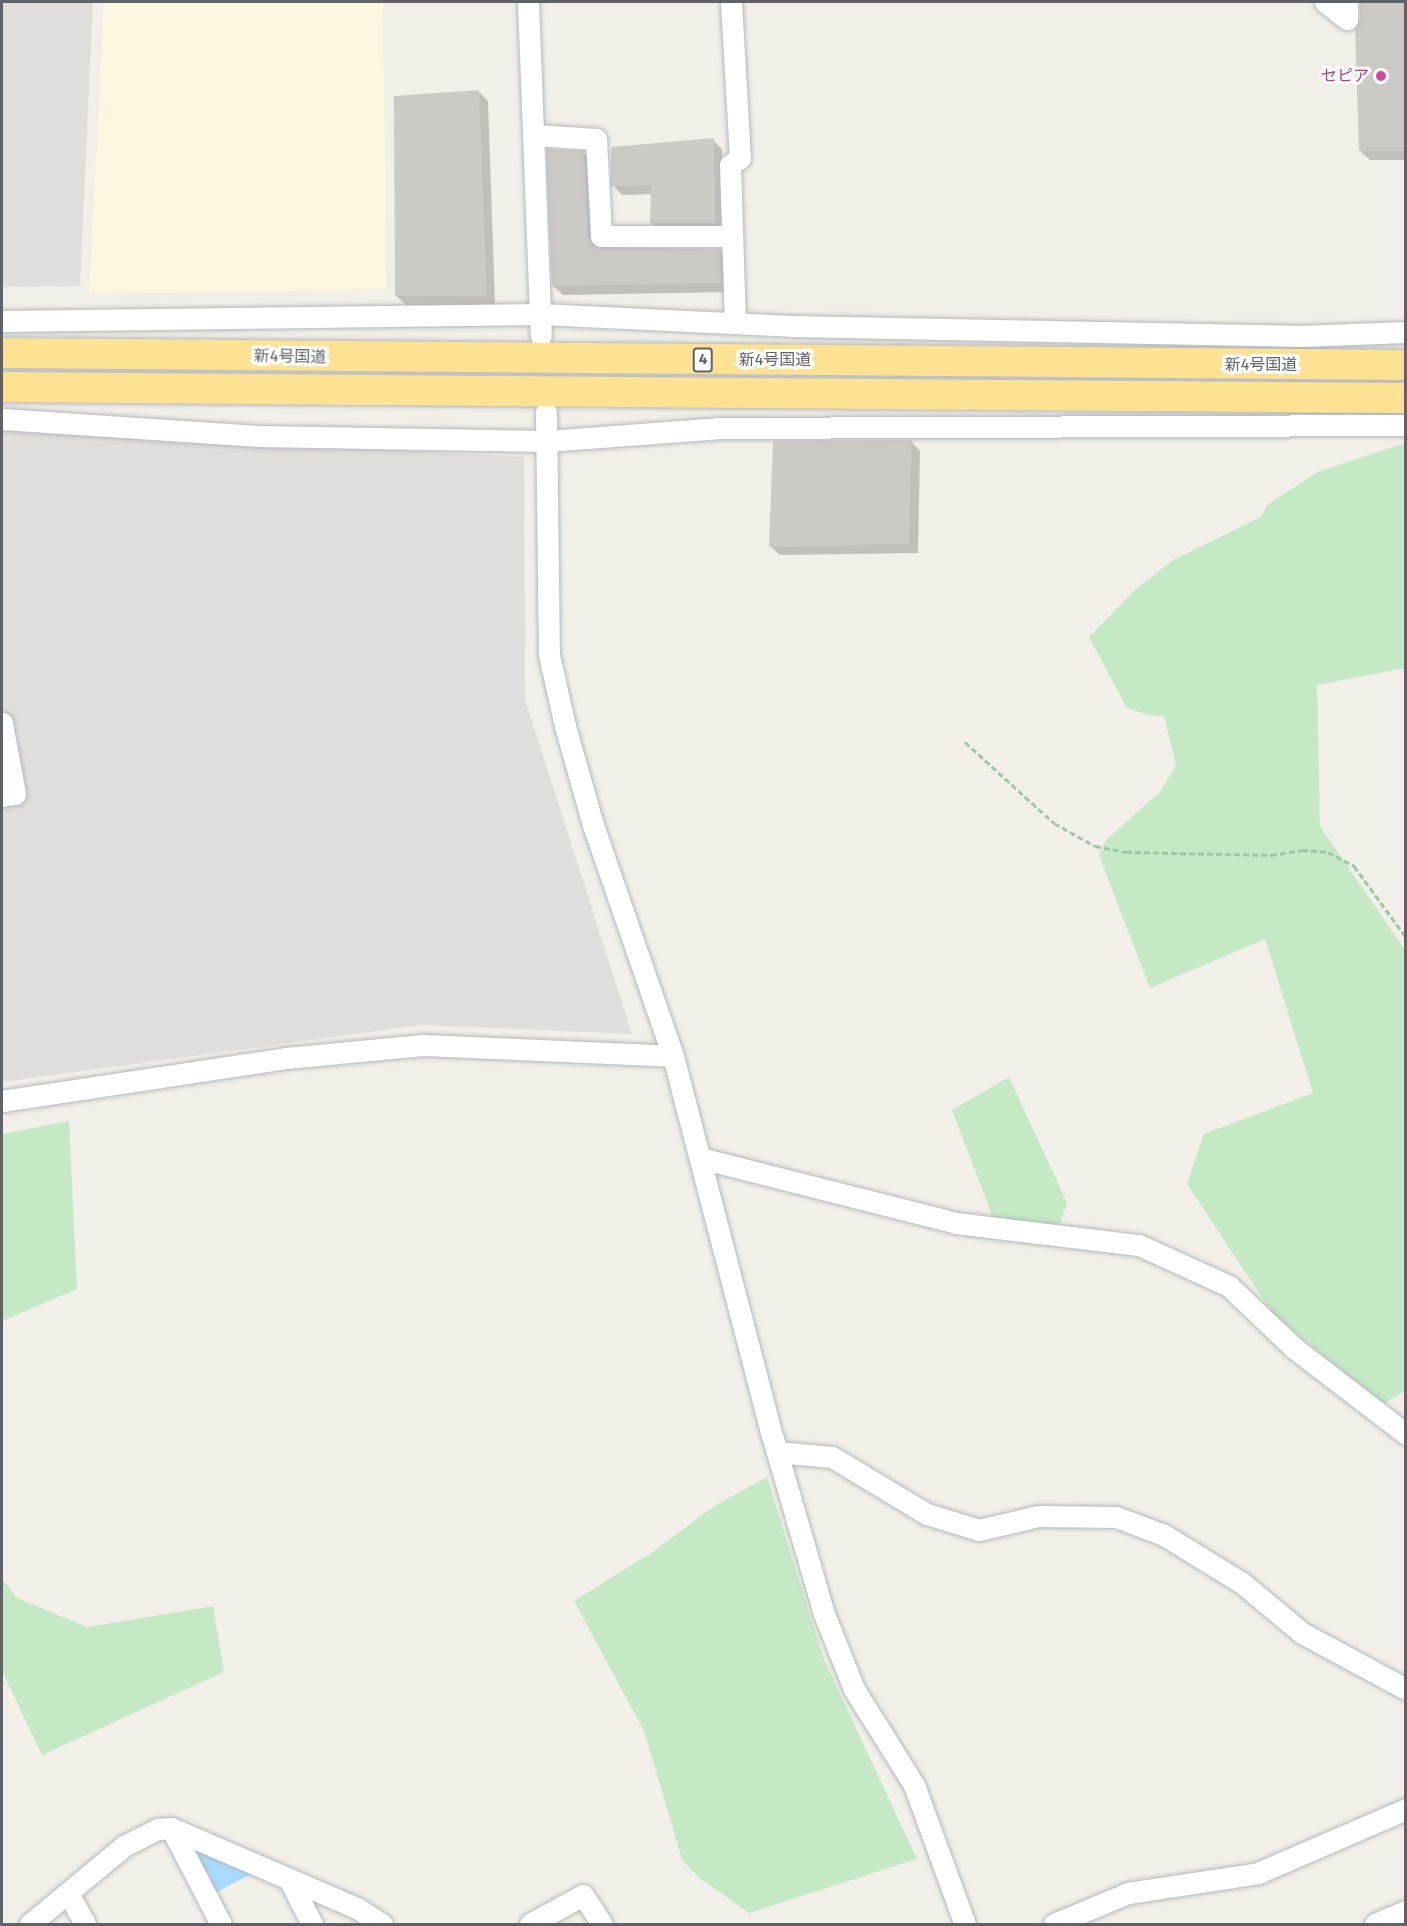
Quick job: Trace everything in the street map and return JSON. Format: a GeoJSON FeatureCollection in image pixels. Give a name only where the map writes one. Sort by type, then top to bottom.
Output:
{"type":"FeatureCollection","features":[{"type":"Feature","properties":{"kind":"highway","name":"新4号国道"},"geometry":{"type":"LineString","coordinates":[[2,353],[1300,350],[1406,365]]}},
{"type":"Feature","properties":{"kind":"highway","name":"新4号国道"},"geometry":{"type":"LineString","coordinates":[[2,387],[1089,410],[1256,410],[1406,398]]}},
{"type":"Feature","properties":{"kind":"street"},"geometry":{"type":"LineString","coordinates":[[528,2],[535,135],[541,336]]}},
{"type":"Feature","properties":{"kind":"street"},"geometry":{"type":"LineString","coordinates":[[731,2],[740,158],[730,165],[735,323]]}},
{"type":"Feature","properties":{"kind":"street"},"geometry":{"type":"LineString","coordinates":[[1325,2],[1347,19],[1347,2]]}},
{"type":"Feature","properties":{"kind":"street"},"geometry":{"type":"LineString","coordinates":[[535,135],[596,139],[601,236],[732,236]]}},
{"type":"Feature","properties":{"kind":"street"},"geometry":{"type":"LineString","coordinates":[[2,321],[540,314],[1300,350],[1406,332]]}},
{"type":"Feature","properties":{"kind":"street"},"geometry":{"type":"LineString","coordinates":[[2,418],[258,436],[547,441],[718,428],[1089,410]]}},
{"type":"Feature","properties":{"kind":"street"},"geometry":{"type":"LineString","coordinates":[[1256,410],[1406,424]]}},
{"type":"Feature","properties":{"kind":"street"},"geometry":{"type":"LineString","coordinates":[[546,411],[549,655],[593,825],[674,1056],[777,1452],[824,1614],[854,1689],[914,1785],[965,1924]]}},
{"type":"Feature","properties":{"kind":"street"},"geometry":{"type":"LineString","coordinates":[[2,723],[15,794],[2,796]]}},
{"type":"Feature","properties":{"kind":"street"},"geometry":{"type":"LineString","coordinates":[[2,1101],[286,1058],[423,1045],[674,1056]]}},
{"type":"Feature","properties":{"kind":"street"},"geometry":{"type":"LineString","coordinates":[[700,1158],[956,1222],[1139,1245],[1229,1286],[1294,1348],[1406,1434]]}},
{"type":"Feature","properties":{"kind":"street"},"geometry":{"type":"LineString","coordinates":[[777,1452],[832,1457],[927,1514],[979,1530],[1038,1516],[1116,1517],[1164,1535],[1242,1583],[1302,1633],[1406,1689]]}},
{"type":"Feature","properties":{"kind":"street"},"geometry":{"type":"LineString","coordinates":[[1054,1924],[1091,1917],[1128,1893],[1258,1873],[1406,1809]]}},
{"type":"Feature","properties":{"kind":"street"},"geometry":{"type":"LineString","coordinates":[[30,1924],[124,1846],[158,1828],[171,1828],[357,1908],[382,1924]]}},
{"type":"Feature","properties":{"kind":"street"},"geometry":{"type":"LineString","coordinates":[[171,1828],[221,1924]]}},
{"type":"Feature","properties":{"kind":"street"},"geometry":{"type":"LineString","coordinates":[[289,1879],[312,1924]]}},
{"type":"Feature","properties":{"kind":"street"},"geometry":{"type":"LineString","coordinates":[[68,1893],[85,1924]]}},
{"type":"Feature","properties":{"kind":"street"},"geometry":{"type":"LineString","coordinates":[[530,1924],[584,1894],[602,1924]]}},
{"type":"Feature","properties":{"kind":"street"},"geometry":{"type":"LineString","coordinates":[[1375,1924],[1406,1911]]}},
{"type":"Feature","properties":{"kind":"path"},"geometry":{"type":"LineString","coordinates":[[965,742],[1046,816],[1095,846],[1126,852],[1271,855],[1302,850],[1328,852],[1354,866],[1406,937]]}},
{"type":"Feature","properties":{"kind":"shaded area"},"geometry":{"type":"Polygon","coordinates":[[[2,2],[93,2],[80,286],[2,287],[2,2]]]}},
{"type":"Feature","properties":{"kind":"shaded area"},"geometry":{"type":"Polygon","coordinates":[[[104,2],[383,2],[386,289],[89,294],[104,2]]]}},
{"type":"Feature","properties":{"kind":"shaded area"},"geometry":{"type":"Polygon","coordinates":[[[2,430],[524,457],[525,699],[632,1034],[421,1025],[2,1082],[2,430]]]}},
{"type":"Feature","properties":{"kind":"green space"},"geometry":{"type":"Polygon","coordinates":[[[1405,443],[1405,668],[1317,685],[1320,826],[1405,950],[1405,1391],[1383,1404],[1273,1314],[1187,1184],[1204,1134],[1313,1093],[1265,939],[1150,988],[1099,855],[1106,840],[1161,791],[1176,765],[1164,716],[1148,715],[1127,708],[1089,637],[1136,589],[1173,560],[1261,517],[1268,504],[1318,472],[1405,443]]]}},
{"type":"Feature","properties":{"kind":"green space"},"geometry":{"type":"Polygon","coordinates":[[[1009,1077],[1067,1203],[1056,1236],[997,1228],[952,1110],[1009,1077]]]}},
{"type":"Feature","properties":{"kind":"green space"},"geometry":{"type":"Polygon","coordinates":[[[69,1121],[77,1289],[2,1321],[2,1134],[69,1121]]]}},
{"type":"Feature","properties":{"kind":"green space"},"geometry":{"type":"Polygon","coordinates":[[[767,1477],[823,1657],[917,1859],[749,1913],[698,1877],[682,1859],[644,1731],[574,1601],[651,1553],[716,1505],[767,1477]]]}},
{"type":"Feature","properties":{"kind":"green space"},"geometry":{"type":"Polygon","coordinates":[[[2,1579],[17,1598],[87,1627],[213,1606],[224,1672],[42,1755],[2,1671],[2,1579]]]}},
{"type":"Feature","properties":{"kind":"water"},"geometry":{"type":"Polygon","coordinates":[[[171,1828],[263,1868],[207,1897],[171,1828]]]}},
{"type":"Feature","properties":{"kind":"building","name":"セピア"},"geometry":{"type":"Polygon","coordinates":[[[1360,2],[1406,2],[1406,151],[1359,151],[1355,28],[1360,20],[1360,2]]]}},
{"type":"Feature","properties":{"kind":"building"},"geometry":{"type":"Polygon","coordinates":[[[479,90],[487,296],[395,296],[394,96],[479,90]]]}},
{"type":"Feature","properties":{"kind":"building"},"geometry":{"type":"Polygon","coordinates":[[[714,138],[715,223],[650,223],[651,185],[611,186],[611,147],[714,138]]]}},
{"type":"Feature","properties":{"kind":"building"},"geometry":{"type":"Polygon","coordinates":[[[546,149],[584,151],[588,237],[594,247],[720,249],[721,283],[552,286],[546,149]]]}},
{"type":"Feature","properties":{"kind":"building"},"geometry":{"type":"Polygon","coordinates":[[[912,440],[909,544],[769,547],[773,441],[912,440]]]}},
{"type":"Feature","properties":{"kind":"place","name":"セピア"},"geometry":{"type":"Point","coordinates":[1381,76]}}]}
